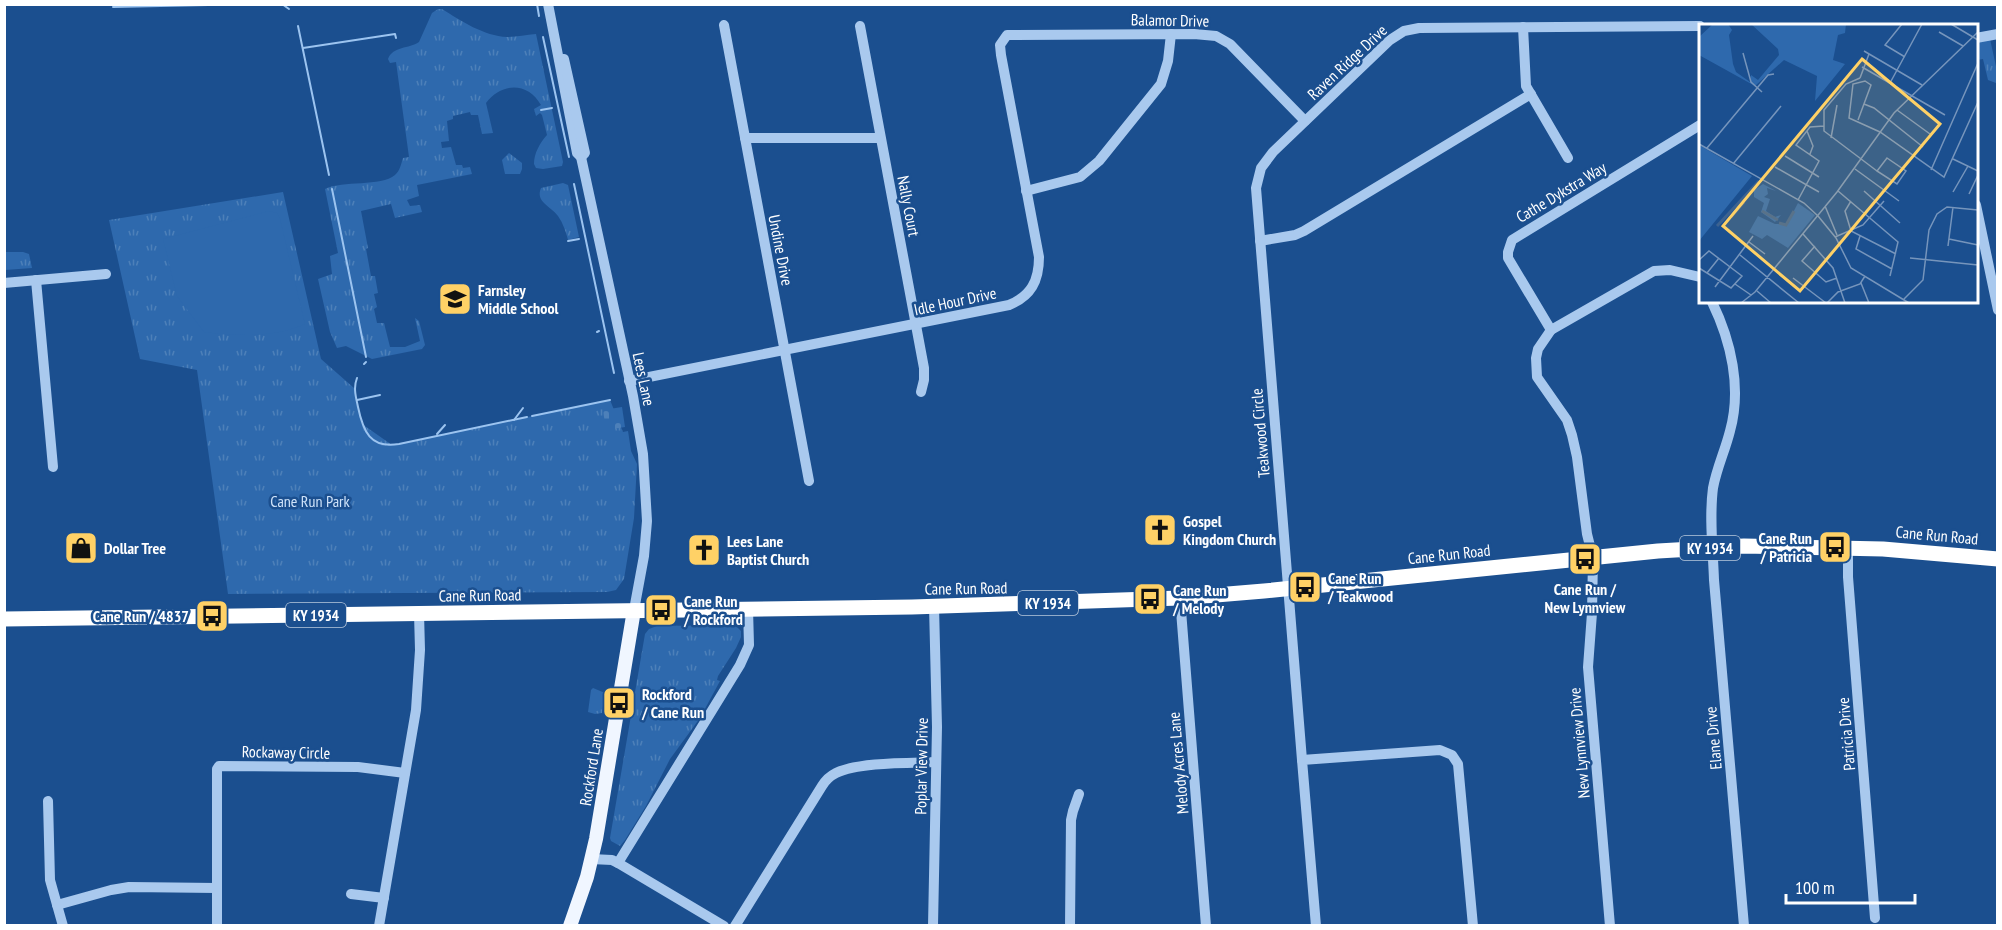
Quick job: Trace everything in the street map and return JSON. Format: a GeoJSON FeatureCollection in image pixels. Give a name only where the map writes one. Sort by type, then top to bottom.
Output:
{"type":"FeatureCollection","features":[{"type":"Feature","properties":{"kind":"highway","name":"Cane Run Road"},"geometry":{"type":"LineString","coordinates":[[4,619],[934,606],[1180,598],[1658,551],[1764,546],[1848,547],[1998,559]]}},
{"type":"Feature","properties":{"kind":"main road","name":"Rockford Lane"},"geometry":{"type":"LineString","coordinates":[[570,926],[591,860],[634,610]]}},
{"type":"Feature","properties":{"kind":"street","name":"Lees Lane"},"geometry":{"type":"LineString","coordinates":[[548,4],[577,153],[581,157],[643,454],[647,520],[644,556],[634,610]]}},
{"type":"Feature","properties":{"kind":"street","name":"Lees Lane"},"geometry":{"type":"LineString","coordinates":[[554,4],[585,153],[581,157]]}},
{"type":"Feature","properties":{"kind":"street","name":"Undine Drive"},"geometry":{"type":"LineString","coordinates":[[723,26],[809,481]]}},
{"type":"Feature","properties":{"kind":"street","name":"Nally Court"},"geometry":{"type":"LineString","coordinates":[[860,26],[924,368],[921,392]]}},
{"type":"Feature","properties":{"kind":"street","name":"Raven Ridge Drive"},"geometry":{"type":"LineString","coordinates":[[1305,121],[1401,32],[1419,28],[1699,26]]}},
{"type":"Feature","properties":{"kind":"street"},"geometry":{"type":"LineString","coordinates":[[1523,27],[1525,82],[1568,158]]}},
{"type":"Feature","properties":{"kind":"street","name":"Balamor Drive"},"geometry":{"type":"LineString","coordinates":[[1002,40],[1007,35],[1013,34],[1206,34],[1225,40],[1305,121]]}},
{"type":"Feature","properties":{"kind":"street"},"geometry":{"type":"LineString","coordinates":[[1026,191],[1070,181],[1090,170],[1099,161],[1161,84],[1168,61],[1172,34]]}},
{"type":"Feature","properties":{"kind":"street"},"geometry":{"type":"LineString","coordinates":[[1978,38],[1998,34]]}},
{"type":"Feature","properties":{"kind":"street","name":"Idle Hour Drive"},"geometry":{"type":"LineString","coordinates":[[629,381],[1009,305],[1029,292],[1038,276],[1038,257],[1000,55],[1002,40]]}},
{"type":"Feature","properties":{"kind":"street"},"geometry":{"type":"LineString","coordinates":[[1260,241],[1304,231],[1531,94]]}},
{"type":"Feature","properties":{"kind":"street","name":"Teakwood Circle"},"geometry":{"type":"LineString","coordinates":[[1305,121],[1273,152],[1258,174],[1256,188],[1316,926]]}},
{"type":"Feature","properties":{"kind":"street","name":"Cathe Dykstra Way"},"geometry":{"type":"LineString","coordinates":[[1551,330],[1508,258],[1512,240],[1699,125]]}},
{"type":"Feature","properties":{"kind":"street"},"geometry":{"type":"LineString","coordinates":[[745,138],[880,138]]}},
{"type":"Feature","properties":{"kind":"street"},"geometry":{"type":"LineString","coordinates":[[1978,210],[1998,310]]}},
{"type":"Feature","properties":{"kind":"street"},"geometry":{"type":"LineString","coordinates":[[1551,330],[1654,271],[1670,270],[1699,278]]}},
{"type":"Feature","properties":{"kind":"street"},"geometry":{"type":"LineString","coordinates":[[4,283],[106,274]]}},
{"type":"Feature","properties":{"kind":"street"},"geometry":{"type":"LineString","coordinates":[[36,280],[53,467]]}},
{"type":"Feature","properties":{"kind":"street"},"geometry":{"type":"LineString","coordinates":[[1712,303],[1730,345],[1734,399],[1730,431],[1717,468],[1713,492],[1712,548]]}},
{"type":"Feature","properties":{"kind":"street","name":"New Lynnview Drive"},"geometry":{"type":"LineString","coordinates":[[1551,330],[1538,349],[1535,368],[1542,386],[1567,420],[1572,435],[1578,457],[1587,534],[1593,558],[1588,667],[1610,926]]}},
{"type":"Feature","properties":{"kind":"street","name":"Patricia Drive"},"geometry":{"type":"LineString","coordinates":[[1848,547],[1875,918]]}},
{"type":"Feature","properties":{"kind":"street","name":"Elane Drive"},"geometry":{"type":"LineString","coordinates":[[1712,548],[1743,926]]}},
{"type":"Feature","properties":{"kind":"street","name":"Melody Acres Lane"},"geometry":{"type":"LineString","coordinates":[[1180,598],[1206,926]]}},
{"type":"Feature","properties":{"kind":"street","name":"Poplar View Drive"},"geometry":{"type":"LineString","coordinates":[[933,926],[936,762],[934,606]]}},
{"type":"Feature","properties":{"kind":"street"},"geometry":{"type":"LineString","coordinates":[[618,862],[740,664],[749,645],[748,609]]}},
{"type":"Feature","properties":{"kind":"street"},"geometry":{"type":"LineString","coordinates":[[379,926],[419,683],[419,614]]}},
{"type":"Feature","properties":{"kind":"street"},"geometry":{"type":"LineString","coordinates":[[1302,760],[1431,750],[1445,751],[1455,757],[1461,786],[1473,926]]}},
{"type":"Feature","properties":{"kind":"street"},"geometry":{"type":"LineString","coordinates":[[735,926],[822,786],[830,777],[839,771],[859,767],[936,762]]}},
{"type":"Feature","properties":{"kind":"street","name":"Rockaway Circle"},"geometry":{"type":"LineString","coordinates":[[217,926],[217,769],[219,766],[358,767],[405,773]]}},
{"type":"Feature","properties":{"kind":"street"},"geometry":{"type":"LineString","coordinates":[[1070,926],[1071,820],[1072,811],[1080,794]]}},
{"type":"Feature","properties":{"kind":"street"},"geometry":{"type":"LineString","coordinates":[[48,801],[48,866],[63,926]]}},
{"type":"Feature","properties":{"kind":"street"},"geometry":{"type":"LineString","coordinates":[[591,860],[618,862],[724,926]]}},
{"type":"Feature","properties":{"kind":"street"},"geometry":{"type":"LineString","coordinates":[[57,905],[129,887],[217,888]]}},
{"type":"Feature","properties":{"kind":"street"},"geometry":{"type":"LineString","coordinates":[[351,894],[384,898]]}},
{"type":"Feature","properties":{"kind":"green space"},"geometry":{"type":"Polygon","coordinates":[[[438,9],[490,34],[507,37],[536,34],[563,162],[562,166],[536,168],[534,160],[536,152],[547,135],[542,115],[540,113],[536,116],[534,109],[541,105],[536,97],[522,89],[507,88],[492,96],[486,103],[493,133],[482,134],[478,115],[471,115],[470,112],[453,116],[453,119],[447,121],[449,141],[441,142],[442,148],[451,147],[456,165],[462,165],[463,168],[470,167],[472,174],[417,185],[419,196],[407,200],[410,206],[420,205],[422,212],[395,218],[391,204],[361,211],[371,276],[375,276],[378,293],[374,294],[377,323],[384,323],[390,347],[405,347],[420,341],[415,318],[419,321],[425,345],[422,349],[372,359],[346,346],[337,348],[330,332],[318,279],[332,274],[330,256],[338,253],[325,189],[389,179],[398,172],[403,158],[409,157],[396,62],[390,63],[388,59],[397,50],[419,42],[432,13],[438,9]]]}},
{"type":"Feature","properties":{"kind":"green space"},"geometry":{"type":"Polygon","coordinates":[[[1990,39],[1997,71],[1996,83],[1988,80],[1983,59],[1978,60],[1978,42],[1990,39]]]}},
{"type":"Feature","properties":{"kind":"green space"},"geometry":{"type":"Polygon","coordinates":[[[509,153],[522,163],[520,174],[505,174],[502,160],[509,153]]]}},
{"type":"Feature","properties":{"kind":"green space"},"geometry":{"type":"Polygon","coordinates":[[[563,183],[568,185],[579,237],[568,240],[560,219],[540,197],[541,188],[563,183]]]}},
{"type":"Feature","properties":{"kind":"green space","name":"Cane Run Park"},"geometry":{"type":"Polygon","coordinates":[[[283,192],[321,359],[354,388],[362,424],[392,445],[610,400],[623,432],[628,431],[631,451],[637,464],[634,518],[624,579],[616,590],[607,592],[228,594],[197,370],[140,359],[109,220],[283,192]]]}},
{"type":"Feature","properties":{"kind":"green space"},"geometry":{"type":"Polygon","coordinates":[[[269,211],[277,213],[280,219],[305,324],[268,334],[242,335],[204,332],[177,296],[163,239],[269,211]]]}},
{"type":"Feature","properties":{"kind":"green space"},"geometry":{"type":"Polygon","coordinates":[[[5,252],[29,254],[32,268],[5,270],[5,252]]]}},
{"type":"Feature","properties":{"kind":"green space"},"geometry":{"type":"Polygon","coordinates":[[[622,407],[625,427],[606,430],[603,410],[622,407]]]}},
{"type":"Feature","properties":{"kind":"green space"},"geometry":{"type":"Polygon","coordinates":[[[735,625],[741,631],[741,637],[718,676],[717,680],[720,681],[700,718],[670,759],[646,806],[620,846],[610,838],[645,634],[649,629],[657,626],[735,625]]]}},
{"type":"Feature","properties":{"kind":"green space"},"geometry":{"type":"Polygon","coordinates":[[[593,688],[605,693],[602,713],[588,712],[593,688]]]}},
{"type":"Feature","properties":{"kind":"waterway"},"geometry":{"type":"LineString","coordinates":[[113,7],[262,4]]}},
{"type":"Feature","properties":{"kind":"waterway"},"geometry":{"type":"LineString","coordinates":[[282,4],[289,9]]}},
{"type":"Feature","properties":{"kind":"waterway"},"geometry":{"type":"LineString","coordinates":[[537,4],[539,16]]}},
{"type":"Feature","properties":{"kind":"waterway"},"geometry":{"type":"LineString","coordinates":[[298,26],[329,175]]}},
{"type":"Feature","properties":{"kind":"waterway"},"geometry":{"type":"LineString","coordinates":[[303,48],[395,34],[396,38]]}},
{"type":"Feature","properties":{"kind":"waterway"},"geometry":{"type":"LineString","coordinates":[[543,37],[569,157]]}},
{"type":"Feature","properties":{"kind":"waterway"},"geometry":{"type":"LineString","coordinates":[[541,110],[552,108]]}},
{"type":"Feature","properties":{"kind":"waterway"},"geometry":{"type":"LineString","coordinates":[[574,184],[614,373]]}},
{"type":"Feature","properties":{"kind":"waterway"},"geometry":{"type":"LineString","coordinates":[[332,189],[366,357]]}},
{"type":"Feature","properties":{"kind":"waterway"},"geometry":{"type":"LineString","coordinates":[[568,241],[579,239]]}},
{"type":"Feature","properties":{"kind":"waterway"},"geometry":{"type":"LineString","coordinates":[[357,378],[355,392],[362,424],[370,436],[381,444],[399,444],[527,417]]}},
{"type":"Feature","properties":{"kind":"waterway"},"geometry":{"type":"LineString","coordinates":[[357,400],[380,395]]}},
{"type":"Feature","properties":{"kind":"waterway"},"geometry":{"type":"LineString","coordinates":[[532,416],[610,400]]}},
{"type":"Feature","properties":{"kind":"waterway"},"geometry":{"type":"LineString","coordinates":[[514,420],[523,408]]}},
{"type":"Feature","properties":{"kind":"waterway"},"geometry":{"type":"LineString","coordinates":[[437,434],[445,425]]}},
{"type":"Feature","properties":{"kind":"place","name":"Farnsley Middle School"},"geometry":{"type":"Point","coordinates":[455,299]}},
{"type":"Feature","properties":{"kind":"place","name":"Gospel Kingdom Church"},"geometry":{"type":"Point","coordinates":[1160,530]}},
{"type":"Feature","properties":{"kind":"place","name":"Cane Run / Patricia"},"geometry":{"type":"Point","coordinates":[1835,547]}},
{"type":"Feature","properties":{"kind":"place","name":"Dollar Tree"},"geometry":{"type":"Point","coordinates":[81,548]}},
{"type":"Feature","properties":{"kind":"place","name":"Lees Lane Baptist Church"},"geometry":{"type":"Point","coordinates":[704,550]}},
{"type":"Feature","properties":{"kind":"place","name":"Cane Run / New Lynnview"},"geometry":{"type":"Point","coordinates":[1585,559]}},
{"type":"Feature","properties":{"kind":"place","name":"Cane Run / Teakwood"},"geometry":{"type":"Point","coordinates":[1305,587]}},
{"type":"Feature","properties":{"kind":"place","name":"Cane Run / Melody"},"geometry":{"type":"Point","coordinates":[1150,599]}},
{"type":"Feature","properties":{"kind":"place","name":"Cane Run / Rockford"},"geometry":{"type":"Point","coordinates":[661,610]}},
{"type":"Feature","properties":{"kind":"place","name":"Cane Run / 4837"},"geometry":{"type":"Point","coordinates":[212,616]}},
{"type":"Feature","properties":{"kind":"place","name":"Rockford / Cane Run"},"geometry":{"type":"Point","coordinates":[619,703]}}]}
